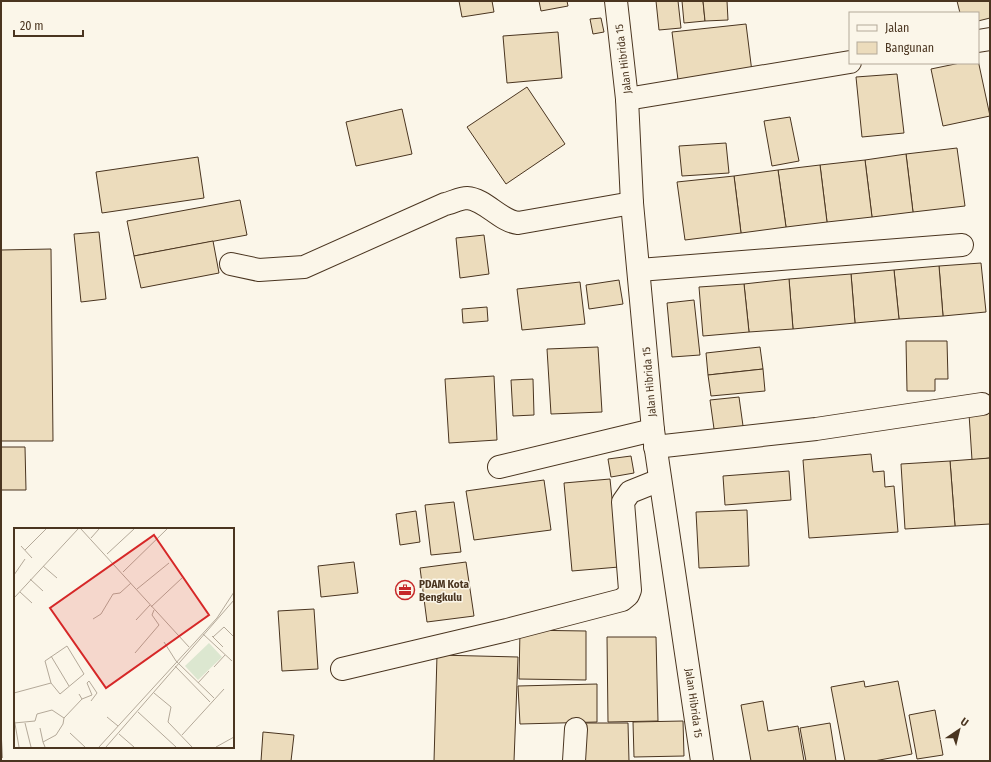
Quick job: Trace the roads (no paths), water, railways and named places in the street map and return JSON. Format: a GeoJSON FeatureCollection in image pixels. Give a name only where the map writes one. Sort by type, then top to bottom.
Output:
{"type":"FeatureCollection","features":[{"type":"Feature","properties":{"kind":"street","name":"Jalan Hibrida 15"},"geometry":{"type":"LineString","coordinates":[[616,1],[627,99],[632,203],[654,438],[702,761]]}},
{"type":"Feature","properties":{"kind":"street"},"geometry":{"type":"LineString","coordinates":[[979,41],[990,39]]}},
{"type":"Feature","properties":{"kind":"street"},"geometry":{"type":"LineString","coordinates":[[627,99],[849,62]]}},
{"type":"Feature","properties":{"kind":"street"},"geometry":{"type":"LineString","coordinates":[[231,264],[258,270],[304,268],[445,204],[467,198],[486,205],[511,223],[632,203]]}},
{"type":"Feature","properties":{"kind":"street"},"geometry":{"type":"LineString","coordinates":[[639,270],[962,245]]}},
{"type":"Feature","properties":{"kind":"street"},"geometry":{"type":"LineString","coordinates":[[498,466],[654,438],[816,429],[982,404]]}},
{"type":"Feature","properties":{"kind":"street"},"geometry":{"type":"LineString","coordinates":[[342,669],[507,630],[622,600],[628,595],[630,590],[623,502],[630,492],[660,480]]}},
{"type":"Feature","properties":{"kind":"street"},"geometry":{"type":"LineString","coordinates":[[574,761],[576,729]]}},
{"type":"Feature","properties":{"kind":"place","name":"PDAM Kota Bengkulu"},"geometry":{"type":"Point","coordinates":[405,590]}}]}
